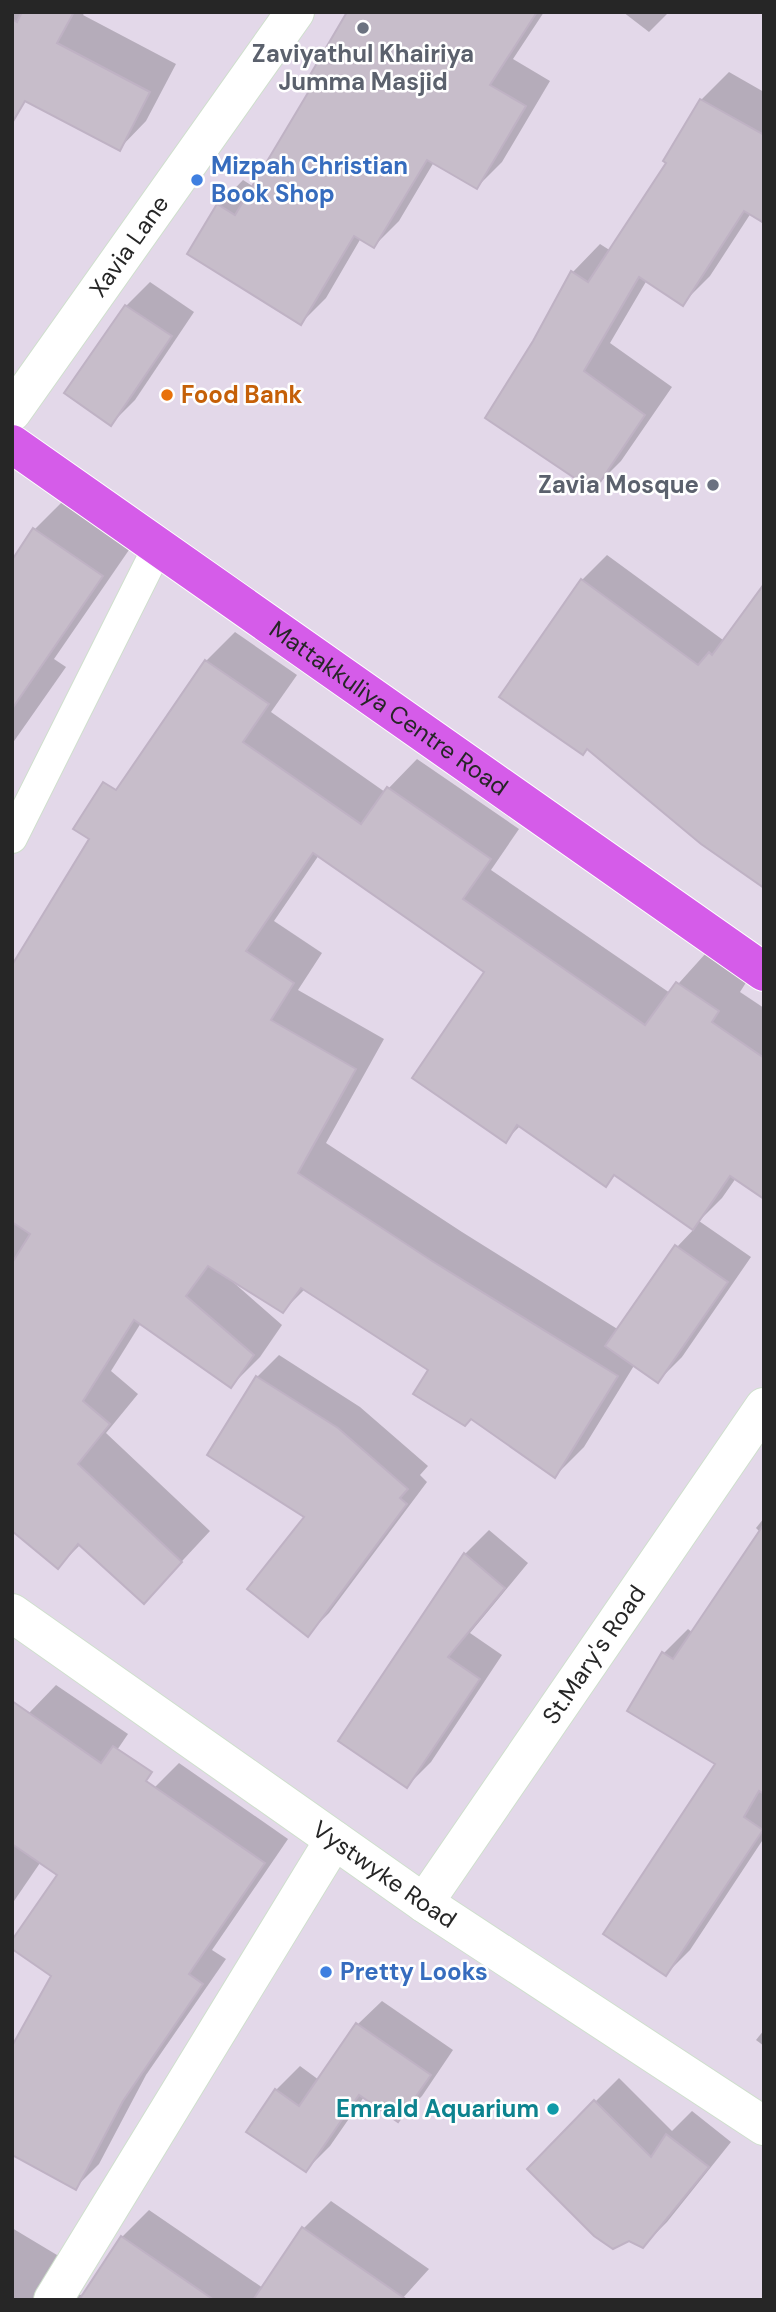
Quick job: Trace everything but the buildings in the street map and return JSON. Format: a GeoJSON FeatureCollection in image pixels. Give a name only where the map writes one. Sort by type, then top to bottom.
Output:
{"type":"FeatureCollection","features":[{"type":"Feature","properties":{"kind":"main road","name":"Mattakkuliya Centre Road"},"geometry":{"type":"LineString","coordinates":[[12,444],[764,972]]}},
{"type":"Feature","properties":{"kind":"street","name":"Xavia Lane"},"geometry":{"type":"LineString","coordinates":[[12,412],[295,12]]}},
{"type":"Feature","properties":{"kind":"street","name":"St.Mary's Road"},"geometry":{"type":"LineString","coordinates":[[424,1903],[764,1407]]}},
{"type":"Feature","properties":{"kind":"street","name":"Vystwyke Road"},"geometry":{"type":"LineString","coordinates":[[12,1613],[424,1903],[764,2126]]}},
{"type":"Feature","properties":{"kind":"street"},"geometry":{"type":"LineString","coordinates":[[53,2300],[334,1840]]}},
{"type":"Feature","properties":{"kind":"lane"},"geometry":{"type":"LineString","coordinates":[[12,838],[159,545]]}},
{"type":"Feature","properties":{"kind":"place","name":"Zaviyathul Khairiya Jumma Masjid"},"geometry":{"type":"Point","coordinates":[363,28]}},
{"type":"Feature","properties":{"kind":"place","name":"Mizpah Christian Book Shop"},"geometry":{"type":"Point","coordinates":[197,180]}},
{"type":"Feature","properties":{"kind":"place","name":"Food Bank"},"geometry":{"type":"Point","coordinates":[167,395]}},
{"type":"Feature","properties":{"kind":"place","name":"Zavia Mosque"},"geometry":{"type":"Point","coordinates":[713,485]}},
{"type":"Feature","properties":{"kind":"place","name":"Pretty Looks"},"geometry":{"type":"Point","coordinates":[326,1972]}},
{"type":"Feature","properties":{"kind":"place","name":"Emrald Aquarium"},"geometry":{"type":"Point","coordinates":[553,2109]}}]}
